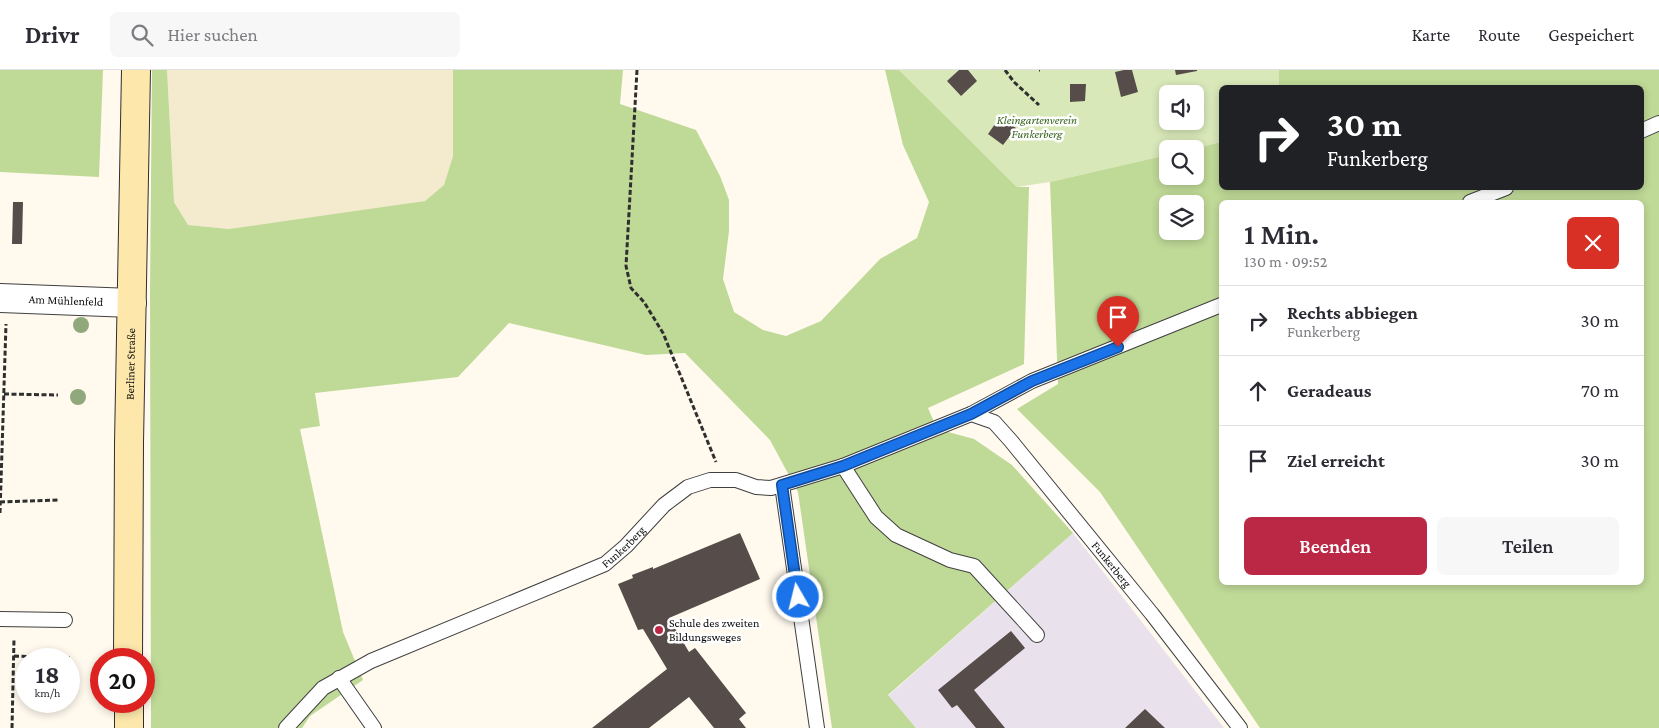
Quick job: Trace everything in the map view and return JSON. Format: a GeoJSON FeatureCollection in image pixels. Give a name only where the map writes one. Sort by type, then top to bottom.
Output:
{"type":"FeatureCollection","features":[{"type":"Feature","properties":{"kind":"street","name":"Berliner Straße"},"geometry":{"type":"LineString","coordinates":[[128,648],[136,70]]}},
{"type":"Feature","properties":{"kind":"street","name":"Am Mühlenfeld"},"geometry":{"type":"LineString","coordinates":[[4,298],[132,303]]}},
{"type":"Feature","properties":{"kind":"street"},"geometry":{"type":"LineString","coordinates":[[129,713],[129,728]]}},
{"type":"Feature","properties":{"kind":"lane"},"geometry":{"type":"LineString","coordinates":[[1644,130],[1659,123]]}},
{"type":"Feature","properties":{"kind":"lane"},"geometry":{"type":"LineString","coordinates":[[1475,200],[1501,190]]}},
{"type":"Feature","properties":{"kind":"lane","name":"Funkerberg"},"geometry":{"type":"LineString","coordinates":[[286,728],[324,688],[371,661],[605,564],[626,546],[664,505],[688,487],[710,480],[736,480],[756,487],[771,488],[843,466],[971,414],[1032,381],[1219,306]]}},
{"type":"Feature","properties":{"kind":"lane","name":"Funkerberg"},"geometry":{"type":"LineString","coordinates":[[971,414],[994,422],[1011,441],[1146,606],[1240,728]]}},
{"type":"Feature","properties":{"kind":"lane"},"geometry":{"type":"LineString","coordinates":[[843,466],[876,517],[896,535],[950,560],[974,566],[1037,635]]}},
{"type":"Feature","properties":{"kind":"lane"},"geometry":{"type":"LineString","coordinates":[[782,485],[817,728]]}},
{"type":"Feature","properties":{"kind":"lane"},"geometry":{"type":"LineString","coordinates":[[0,619],[65,620]]}},
{"type":"Feature","properties":{"kind":"lane"},"geometry":{"type":"LineString","coordinates":[[339,678],[374,728]]}},
{"type":"Feature","properties":{"kind":"path"},"geometry":{"type":"LineString","coordinates":[[637,70],[626,266],[631,288],[644,302],[663,333],[724,480]]}},
{"type":"Feature","properties":{"kind":"path"},"geometry":{"type":"LineString","coordinates":[[1004,70],[1039,105]]}},
{"type":"Feature","properties":{"kind":"path"},"geometry":{"type":"LineString","coordinates":[[0,513],[4,394],[4,298]]}},
{"type":"Feature","properties":{"kind":"path"},"geometry":{"type":"LineString","coordinates":[[4,394],[58,396]]}},
{"type":"Feature","properties":{"kind":"path"},"geometry":{"type":"LineString","coordinates":[[0,502],[60,500]]}},
{"type":"Feature","properties":{"kind":"path"},"geometry":{"type":"LineString","coordinates":[[12,728],[14,641]]}},
{"type":"Feature","properties":{"kind":"shaded area"},"geometry":{"type":"Polygon","coordinates":[[[167,70],[453,70],[453,156],[444,185],[425,201],[303,220],[229,229],[188,225],[174,202],[167,70]]]}},
{"type":"Feature","properties":{"kind":"shaded area"},"geometry":{"type":"Polygon","coordinates":[[[1073,533],[1224,728],[916,728],[888,696],[1073,533]]]}},
{"type":"Feature","properties":{"kind":"green space"},"geometry":{"type":"Polygon","coordinates":[[[0,70],[103,70],[99,177],[0,172],[0,70]]]}},
{"type":"Feature","properties":{"kind":"green space"},"geometry":{"type":"Polygon","coordinates":[[[152,70],[167,70],[174,202],[188,225],[229,229],[425,201],[444,185],[453,156],[453,70],[623,70],[620,104],[696,130],[720,176],[729,200],[729,231],[723,279],[734,312],[763,330],[786,336],[821,321],[880,259],[917,238],[929,202],[903,145],[885,70],[899,70],[1017,187],[1029,187],[1024,364],[928,408],[937,429],[974,439],[1012,465],[1073,533],[888,695],[916,728],[832,728],[798,492],[770,440],[685,353],[646,355],[509,323],[458,377],[315,393],[320,426],[300,429],[343,632],[363,680],[310,716],[302,728],[151,728],[151,713],[155,713],[155,648],[151,648],[150,292],[152,70]]]}},
{"type":"Feature","properties":{"kind":"green space","name":"Kleingartenverein Funkerberg"},"geometry":{"type":"Polygon","coordinates":[[[899,70],[1279,70],[1279,85],[1219,85],[1219,142],[1204,146],[1204,140],[1159,140],[1159,157],[1050,182],[1017,187],[899,70]]]}},
{"type":"Feature","properties":{"kind":"green space"},"geometry":{"type":"Polygon","coordinates":[[[1279,70],[1659,70],[1659,728],[1260,728],[1100,492],[1017,409],[1058,384],[1050,182],[1159,157],[1159,185],[1204,185],[1204,146],[1219,142],[1219,190],[1644,190],[1644,85],[1279,85],[1279,70]]]}},
{"type":"Feature","properties":{"kind":"building"},"geometry":{"type":"Polygon","coordinates":[[[959,70],[968,70],[977,81],[961,96],[947,81],[959,70]]]}},
{"type":"Feature","properties":{"kind":"building"},"geometry":{"type":"Polygon","coordinates":[[[1132,70],[1138,92],[1121,97],[1115,72],[1132,70]]]}},
{"type":"Feature","properties":{"kind":"building"},"geometry":{"type":"Polygon","coordinates":[[[1175,70],[1197,70],[1197,71],[1176,75],[1175,70]]]}},
{"type":"Feature","properties":{"kind":"building"},"geometry":{"type":"Polygon","coordinates":[[[1070,84],[1086,84],[1085,101],[1070,102],[1070,84]]]}},
{"type":"Feature","properties":{"kind":"building"},"geometry":{"type":"Polygon","coordinates":[[[1000,117],[1016,128],[1003,145],[988,134],[1000,117]]]}},
{"type":"Feature","properties":{"kind":"building"},"geometry":{"type":"Polygon","coordinates":[[[13,202],[23,202],[22,244],[12,244],[13,202]]]}},
{"type":"Feature","properties":{"kind":"building","name":"Schule des zweiten Bildungsweges"},"geometry":{"type":"Polygon","coordinates":[[[740,533],[760,579],[669,618],[689,652],[695,648],[746,713],[739,719],[746,728],[714,728],[689,697],[649,728],[592,728],[667,669],[643,629],[638,630],[618,584],[633,578],[632,575],[653,567],[653,569],[740,533]]]}},
{"type":"Feature","properties":{"kind":"building"},"geometry":{"type":"Polygon","coordinates":[[[1011,631],[1025,648],[974,690],[1005,728],[976,728],[957,705],[952,708],[938,690],[1011,631]]]}},
{"type":"Feature","properties":{"kind":"building"},"geometry":{"type":"Polygon","coordinates":[[[1145,709],[1165,728],[1125,728],[1145,709]]]}},
{"type":"Feature","properties":{"kind":"place","name":"Schule des zweiten Bildungsweges"},"geometry":{"type":"Point","coordinates":[659,630]}},
{"type":"Feature","properties":{"kind":"route"},"geometry":{"type":"LineString","coordinates":[[798,597],[782,485],[843,466],[971,414],[1032,381],[1118,347]]}}]}
